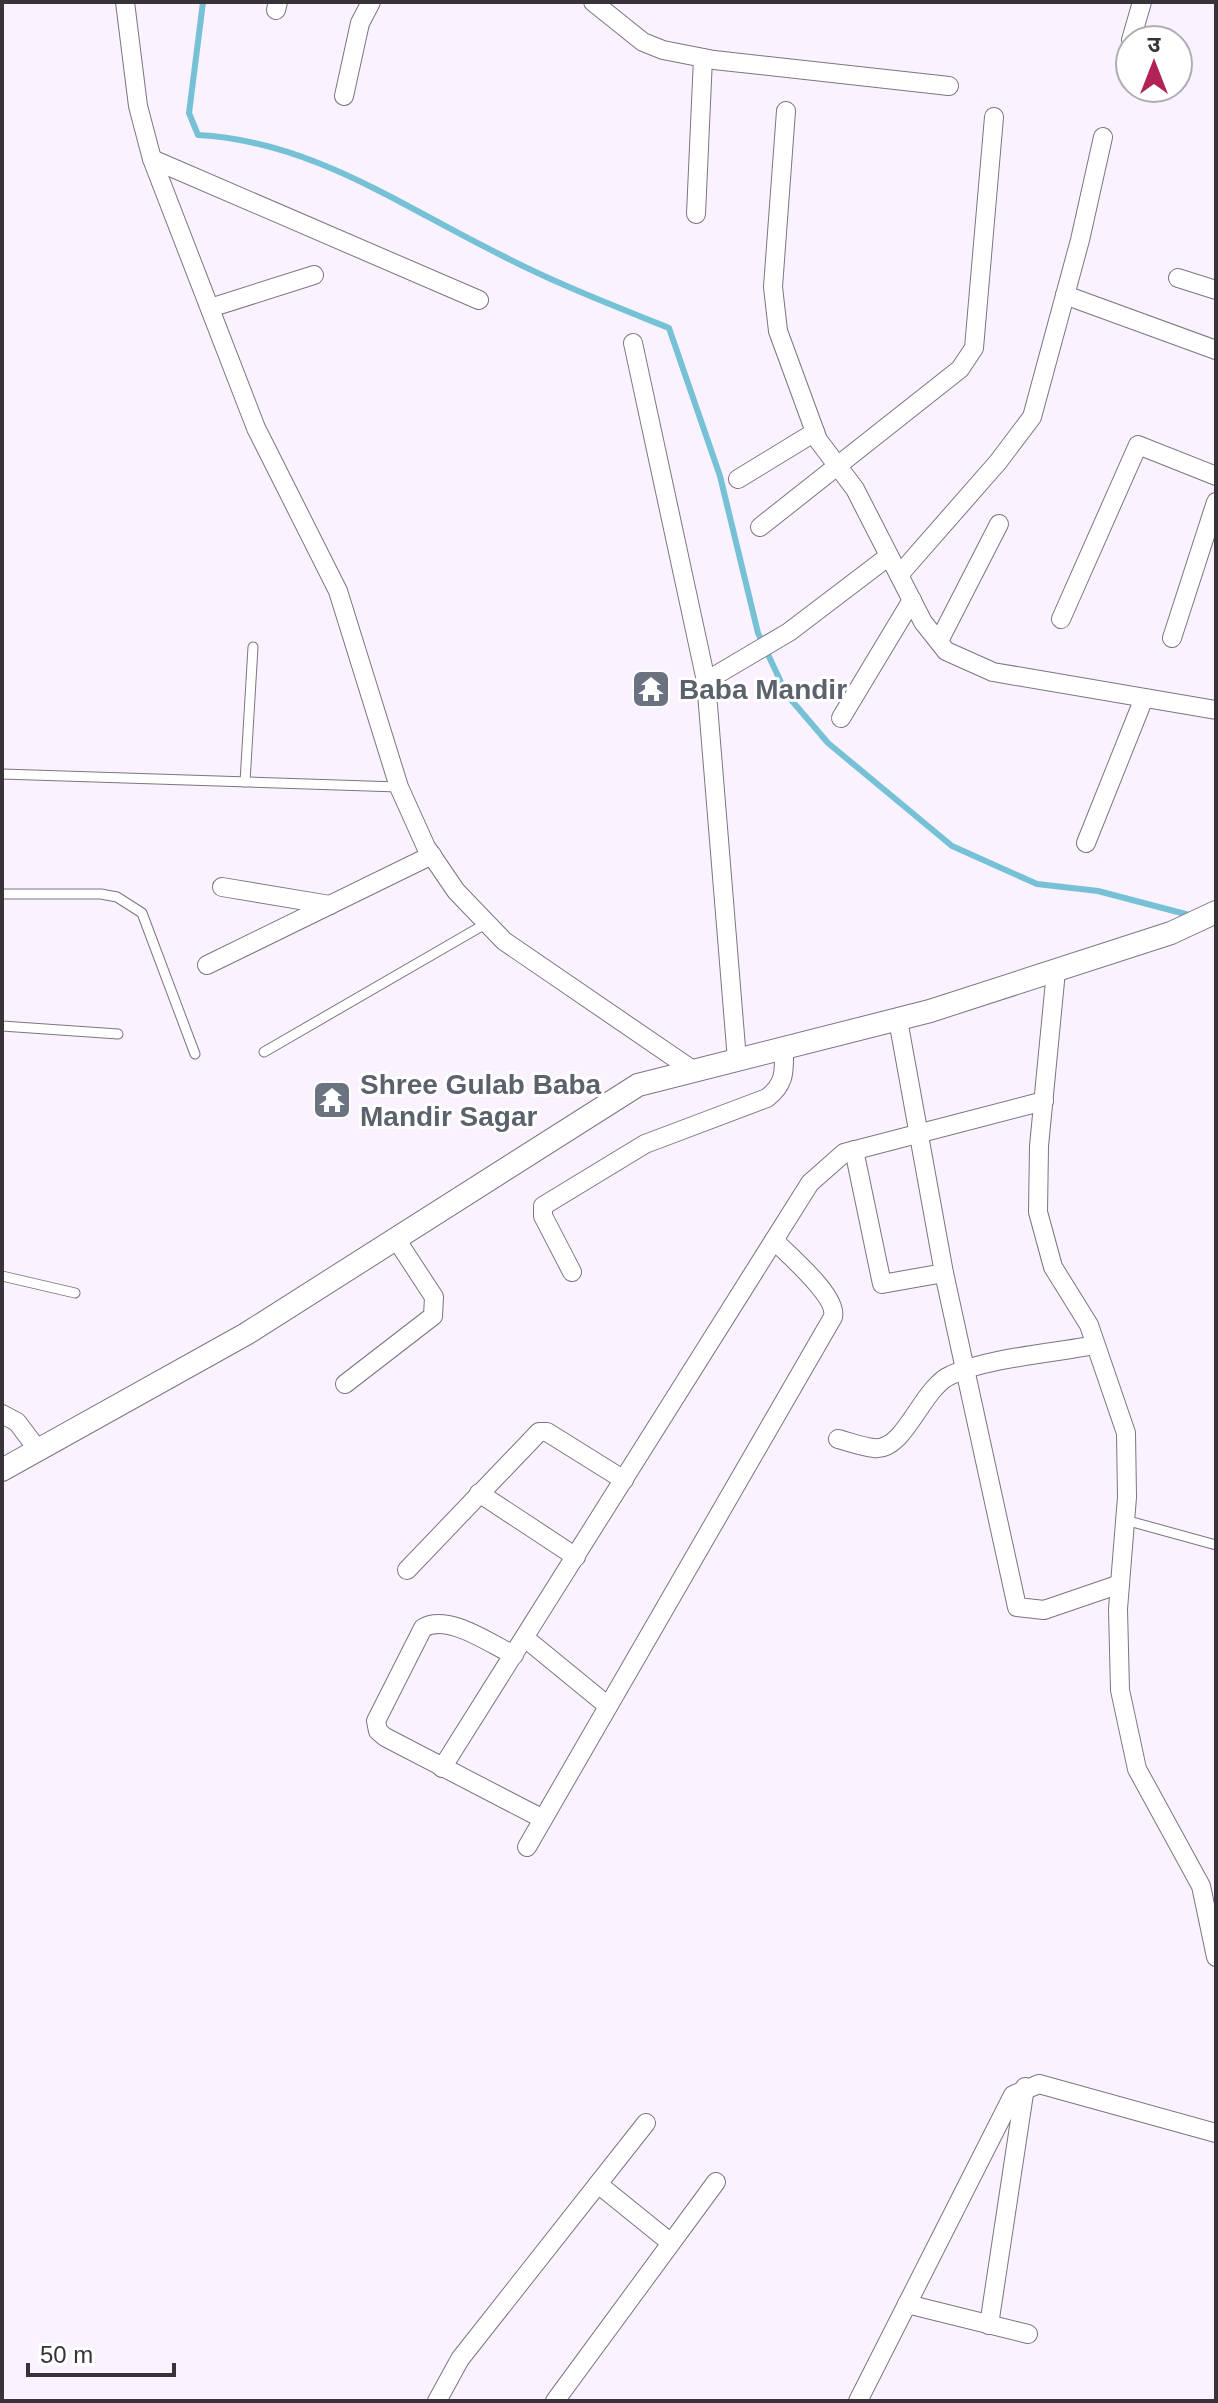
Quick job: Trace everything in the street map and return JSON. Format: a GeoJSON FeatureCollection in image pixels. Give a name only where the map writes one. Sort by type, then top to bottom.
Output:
{"type":"FeatureCollection","features":[{"type":"Feature","properties":{"kind":"street"},"geometry":{"type":"LineString","coordinates":[[125,2],[138,106],[152,159],[256,428],[338,591],[399,787],[432,855],[456,891],[504,941],[694,1071]]}},
{"type":"Feature","properties":{"kind":"street"},"geometry":{"type":"LineString","coordinates":[[344,96],[360,23],[371,2]]}},
{"type":"Feature","properties":{"kind":"street"},"geometry":{"type":"LineString","coordinates":[[593,2],[643,42],[663,50],[703,58],[949,86]]}},
{"type":"Feature","properties":{"kind":"street"},"geometry":{"type":"LineString","coordinates":[[1136,24],[1142,2]]}},
{"type":"Feature","properties":{"kind":"street"},"geometry":{"type":"LineString","coordinates":[[696,214],[703,58]]}},
{"type":"Feature","properties":{"kind":"street"},"geometry":{"type":"LineString","coordinates":[[786,111],[773,287],[778,331],[815,432],[855,489],[912,600],[946,651],[993,672],[1216,710]]}},
{"type":"Feature","properties":{"kind":"street"},"geometry":{"type":"LineString","coordinates":[[760,527],[960,369],[974,348],[994,117]]}},
{"type":"Feature","properties":{"kind":"street"},"geometry":{"type":"LineString","coordinates":[[899,575],[998,462],[1032,417],[1103,137]]}},
{"type":"Feature","properties":{"kind":"street"},"geometry":{"type":"LineString","coordinates":[[152,159],[479,300]]}},
{"type":"Feature","properties":{"kind":"street"},"geometry":{"type":"LineString","coordinates":[[210,308],[314,275]]}},
{"type":"Feature","properties":{"kind":"street"},"geometry":{"type":"LineString","coordinates":[[1178,278],[1216,290]]}},
{"type":"Feature","properties":{"kind":"street"},"geometry":{"type":"LineString","coordinates":[[1065,295],[1216,350]]}},
{"type":"Feature","properties":{"kind":"street"},"geometry":{"type":"LineString","coordinates":[[633,343],[706,681],[737,1060]]}},
{"type":"Feature","properties":{"kind":"street"},"geometry":{"type":"LineString","coordinates":[[738,479],[815,432]]}},
{"type":"Feature","properties":{"kind":"street"},"geometry":{"type":"LineString","coordinates":[[1061,619],[1138,445],[1216,476]]}},
{"type":"Feature","properties":{"kind":"street"},"geometry":{"type":"LineString","coordinates":[[1172,638],[1216,502]]}},
{"type":"Feature","properties":{"kind":"street"},"geometry":{"type":"LineString","coordinates":[[939,641],[999,524]]}},
{"type":"Feature","properties":{"kind":"street"},"geometry":{"type":"LineString","coordinates":[[706,681],[789,632],[889,556]]}},
{"type":"Feature","properties":{"kind":"street"},"geometry":{"type":"LineString","coordinates":[[841,718],[912,600]]}},
{"type":"Feature","properties":{"kind":"street"},"geometry":{"type":"LineString","coordinates":[[1086,843],[1144,698]]}},
{"type":"Feature","properties":{"kind":"street"},"geometry":{"type":"LineString","coordinates":[[207,965],[432,855]]}},
{"type":"Feature","properties":{"kind":"street"},"geometry":{"type":"LineString","coordinates":[[222,887],[330,905]]}},
{"type":"Feature","properties":{"kind":"street"},"geometry":{"type":"LineString","coordinates":[[2,1470],[246,1334],[638,1085],[898,1020],[1171,933],[1216,912]]}},
{"type":"Feature","properties":{"kind":"street"},"geometry":{"type":"LineString","coordinates":[[1056,971],[1038,1212],[1053,1267],[1089,1325],[1126,1433],[1125,1520],[1120,1584],[1120,1690],[1137,1769],[1201,1886],[1216,1957]]}},
{"type":"Feature","properties":{"kind":"street"},"geometry":{"type":"LineString","coordinates":[[898,1020],[944,1273],[1017,1607],[1044,1610],[1120,1584]]}},
{"type":"Feature","properties":{"kind":"street"},"geometry":{"type":"LineString","coordinates":[[572,1272],[543,1216],[543,1206],[645,1144],[767,1098],[780,1088],[785,1078],[784,1048]]}},
{"type":"Feature","properties":{"kind":"street"},"geometry":{"type":"LineString","coordinates":[[442,1768],[810,1183],[844,1153],[1044,1101]]}},
{"type":"Feature","properties":{"kind":"street"},"geometry":{"type":"LineString","coordinates":[[854,1150],[882,1284],[944,1273]]}},
{"type":"Feature","properties":{"kind":"street"},"geometry":{"type":"LineString","coordinates":[[345,1384],[433,1316],[434,1297],[396,1239]]}},
{"type":"Feature","properties":{"kind":"street"},"geometry":{"type":"LineString","coordinates":[[527,1847],[833,1317],[835,1310],[828,1296],[774,1240]]}},
{"type":"Feature","properties":{"kind":"street"},"geometry":{"type":"LineString","coordinates":[[838,1439],[877,1449],[888,1446],[898,1438],[936,1384],[965,1369],[1095,1345]]}},
{"type":"Feature","properties":{"kind":"street"},"geometry":{"type":"LineString","coordinates":[[2,1414],[17,1422],[38,1450]]}},
{"type":"Feature","properties":{"kind":"street"},"geometry":{"type":"LineString","coordinates":[[407,1570],[539,1432],[547,1432],[624,1480]]}},
{"type":"Feature","properties":{"kind":"street"},"geometry":{"type":"LineString","coordinates":[[479,1493],[576,1557]]}},
{"type":"Feature","properties":{"kind":"street"},"geometry":{"type":"LineString","coordinates":[[514,1655],[444,1622],[423,1628],[376,1721],[378,1731],[385,1737],[543,1819]]}},
{"type":"Feature","properties":{"kind":"street"},"geometry":{"type":"LineString","coordinates":[[525,1638],[608,1706]]}},
{"type":"Feature","properties":{"kind":"street"},"geometry":{"type":"LineString","coordinates":[[858,2401],[1013,2095],[1025,2087],[1039,2084],[1216,2133]]}},
{"type":"Feature","properties":{"kind":"street"},"geometry":{"type":"LineString","coordinates":[[989,2325],[1025,2087]]}},
{"type":"Feature","properties":{"kind":"street"},"geometry":{"type":"LineString","coordinates":[[437,2401],[460,2359],[646,2123]]}},
{"type":"Feature","properties":{"kind":"street"},"geometry":{"type":"LineString","coordinates":[[555,2401],[716,2182]]}},
{"type":"Feature","properties":{"kind":"street"},"geometry":{"type":"LineString","coordinates":[[598,2184],[671,2243]]}},
{"type":"Feature","properties":{"kind":"street"},"geometry":{"type":"LineString","coordinates":[[907,2304],[1028,2334]]}},
{"type":"Feature","properties":{"kind":"lane"},"geometry":{"type":"LineString","coordinates":[[245,782],[253,647]]}},
{"type":"Feature","properties":{"kind":"lane"},"geometry":{"type":"LineString","coordinates":[[2,774],[399,787]]}},
{"type":"Feature","properties":{"kind":"lane"},"geometry":{"type":"LineString","coordinates":[[2,894],[101,894],[117,897],[142,913],[195,1054]]}},
{"type":"Feature","properties":{"kind":"lane"},"geometry":{"type":"LineString","coordinates":[[264,1052],[487,923]]}},
{"type":"Feature","properties":{"kind":"lane"},"geometry":{"type":"LineString","coordinates":[[2,1026],[118,1034]]}},
{"type":"Feature","properties":{"kind":"lane"},"geometry":{"type":"LineString","coordinates":[[2,1276],[75,1293]]}},
{"type":"Feature","properties":{"kind":"lane"},"geometry":{"type":"LineString","coordinates":[[1125,1520],[1216,1545]]}},
{"type":"Feature","properties":{"kind":"waterway"},"geometry":{"type":"LineString","coordinates":[[203,2],[189,113],[198,135],[279,149],[318,163],[542,275],[669,328],[720,476],[758,633],[787,695],[828,743],[952,846],[1037,884],[1098,891],[1193,916]]}},
{"type":"Feature","properties":{"kind":"place","name":"Baba Mandir"},"geometry":{"type":"Point","coordinates":[651,689]}},
{"type":"Feature","properties":{"kind":"place","name":"Shree Gulab Baba Mandir Sagar"},"geometry":{"type":"Point","coordinates":[332,1100]}}]}
